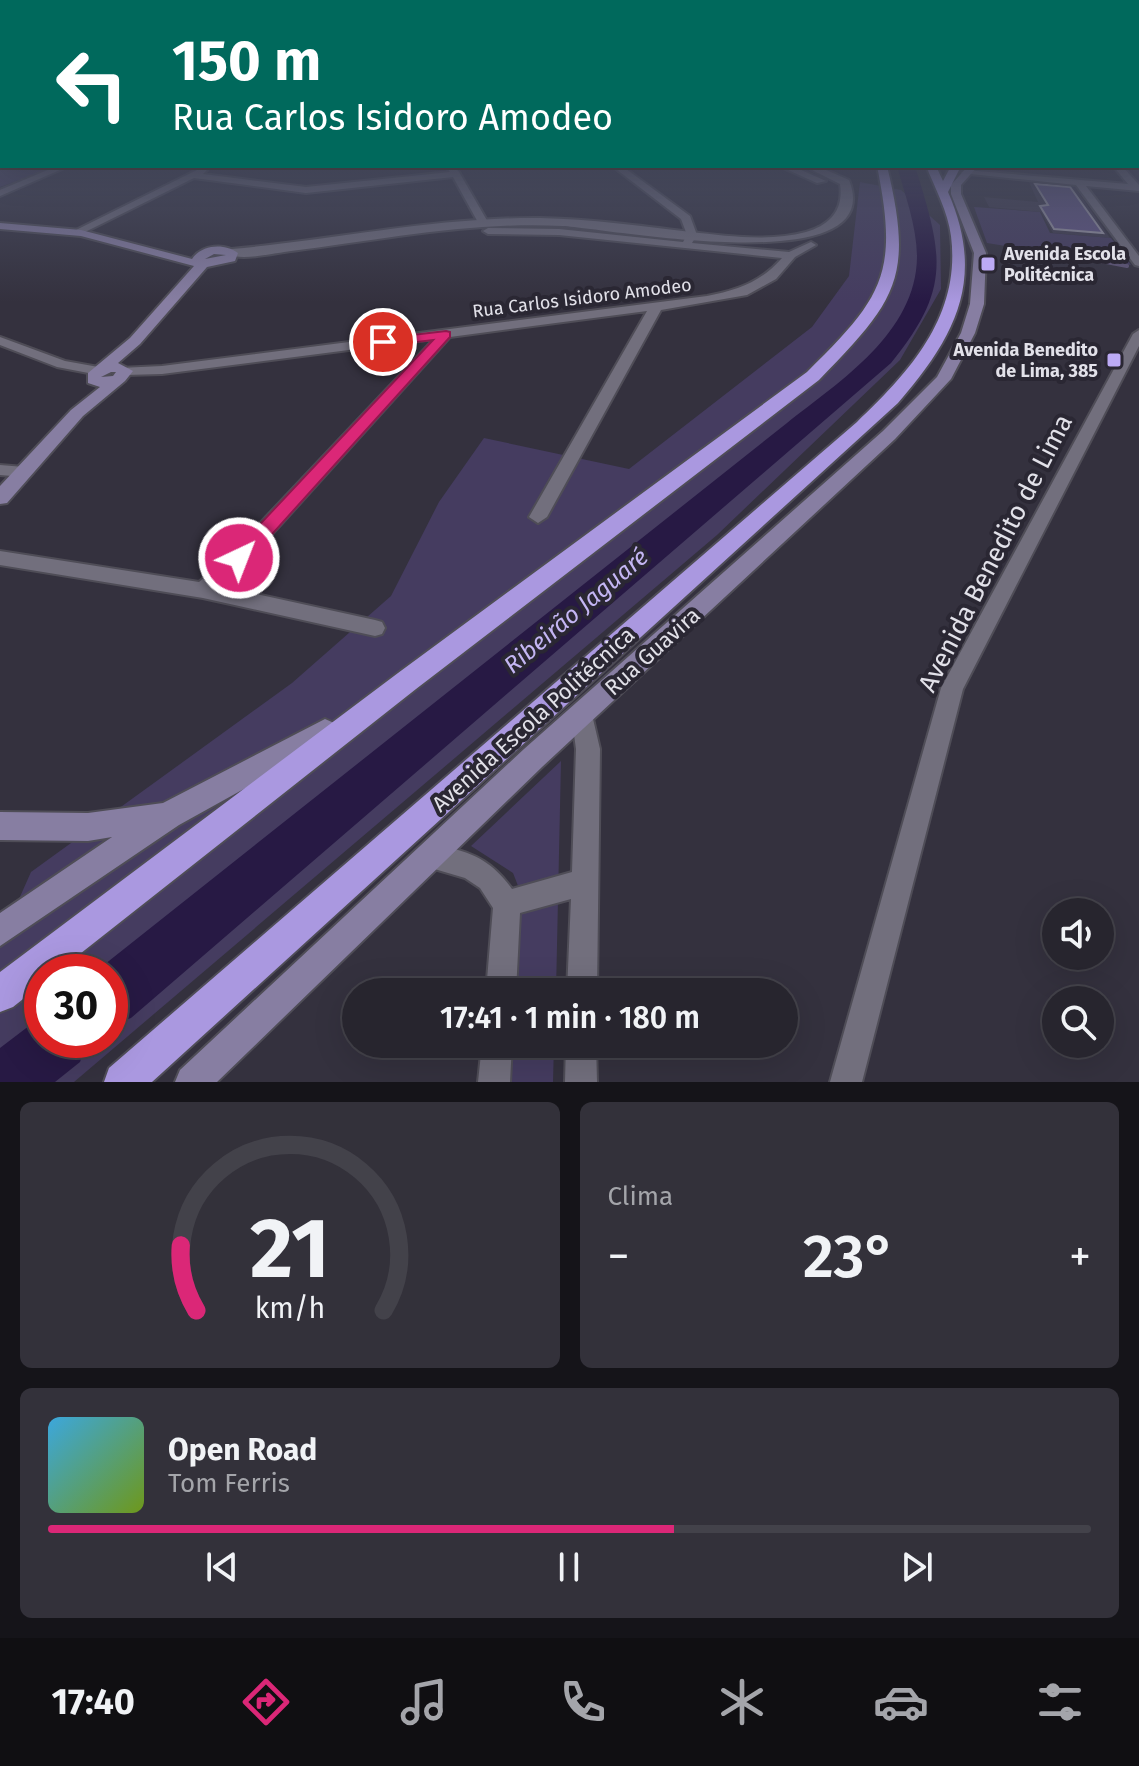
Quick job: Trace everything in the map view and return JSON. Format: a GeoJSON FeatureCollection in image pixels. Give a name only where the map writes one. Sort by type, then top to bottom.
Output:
{"type":"FeatureCollection","features":[{"type":"Feature","properties":{"kind":"highway"},"geometry":{"type":"LineString","coordinates":[[0,994],[407,681],[813,376],[848,341],[884,294],[893,270],[896,229],[890,200]]}},
{"type":"Feature","properties":{"kind":"highway","name":"Avenida Escola Politécnica"},"geometry":{"type":"LineString","coordinates":[[123,1082],[809,475],[915,373],[932,352],[947,323],[958,286],[957,235],[945,200]]}},
{"type":"Feature","properties":{"kind":"main road","name":"Rua Guavira"},"geometry":{"type":"LineString","coordinates":[[192,1082],[582,713],[889,435],[943,379],[968,333],[977,304],[980,253],[959,200]]}},
{"type":"Feature","properties":{"kind":"main road"},"geometry":{"type":"LineString","coordinates":[[0,216],[94,223],[204,259]]}},
{"type":"Feature","properties":{"kind":"main road"},"geometry":{"type":"LineString","coordinates":[[0,226],[77,232],[168,258],[204,259]]}},
{"type":"Feature","properties":{"kind":"main road"},"geometry":{"type":"LineString","coordinates":[[0,498],[77,413],[204,259],[223,250],[227,258]]}},
{"type":"Feature","properties":{"kind":"main road"},"geometry":{"type":"LineString","coordinates":[[0,931],[169,815],[284,756],[407,681]]}},
{"type":"Feature","properties":{"kind":"main road"},"geometry":{"type":"LineString","coordinates":[[0,826],[88,827],[169,815]]}},
{"type":"Feature","properties":{"kind":"main road"},"geometry":{"type":"LineString","coordinates":[[294,932],[316,963]]}},
{"type":"Feature","properties":{"kind":"street"},"geometry":{"type":"LineString","coordinates":[[77,232],[140,200]]}},
{"type":"Feature","properties":{"kind":"street"},"geometry":{"type":"LineString","coordinates":[[470,200],[486,227]]}},
{"type":"Feature","properties":{"kind":"street"},"geometry":{"type":"LineString","coordinates":[[662,200],[686,218],[689,240]]}},
{"type":"Feature","properties":{"kind":"street"},"geometry":{"type":"LineString","coordinates":[[689,240],[796,237],[825,229],[843,211],[845,200]]}},
{"type":"Feature","properties":{"kind":"street"},"geometry":{"type":"LineString","coordinates":[[1092,200],[1139,263]]}},
{"type":"Feature","properties":{"kind":"street"},"geometry":{"type":"LineString","coordinates":[[227,258],[427,229],[550,222],[791,255]]}},
{"type":"Feature","properties":{"kind":"street"},"geometry":{"type":"LineString","coordinates":[[227,258],[293,257],[486,227]]}},
{"type":"Feature","properties":{"kind":"street"},"geometry":{"type":"LineString","coordinates":[[416,240],[426,235],[427,229]]}},
{"type":"Feature","properties":{"kind":"street","name":"Rua Carlos Isidoro Amodeo"},"geometry":{"type":"LineString","coordinates":[[0,341],[62,364],[107,374],[162,370],[656,307],[743,292],[772,277],[791,255],[811,245]]}},
{"type":"Feature","properties":{"kind":"street"},"geometry":{"type":"LineString","coordinates":[[538,517],[656,307]]}},
{"type":"Feature","properties":{"kind":"street"},"geometry":{"type":"LineString","coordinates":[[203,590],[239,558],[446,334]]}},
{"type":"Feature","properties":{"kind":"street","name":"Avenida Benedito de Lima"},"geometry":{"type":"LineString","coordinates":[[846,1082],[952,688],[1130,373],[1139,334]]}},
{"type":"Feature","properties":{"kind":"street"},"geometry":{"type":"LineString","coordinates":[[0,470],[24,472]]}},
{"type":"Feature","properties":{"kind":"street"},"geometry":{"type":"LineString","coordinates":[[0,558],[203,590],[375,628]]}},
{"type":"Feature","properties":{"kind":"street"},"geometry":{"type":"LineString","coordinates":[[582,713],[588,749],[582,883],[582,978]]}},
{"type":"Feature","properties":{"kind":"street"},"geometry":{"type":"LineString","coordinates":[[430,856],[471,866],[489,879],[507,904],[502,978]]}},
{"type":"Feature","properties":{"kind":"street"},"geometry":{"type":"LineString","coordinates":[[507,904],[582,883]]}},
{"type":"Feature","properties":{"kind":"street"},"geometry":{"type":"LineString","coordinates":[[494,1082],[496,1058]]}},
{"type":"Feature","properties":{"kind":"street"},"geometry":{"type":"LineString","coordinates":[[581,1058],[581,1082]]}},
{"type":"Feature","properties":{"kind":"shaded area"},"geometry":{"type":"Polygon","coordinates":[[[858,200],[913,200],[940,225],[941,289],[900,360],[717,535],[128,1036],[128,954],[24,954],[24,1058],[102,1058],[74,1082],[0,1082],[0,942],[31,872],[292,683],[391,596],[439,502],[484,438],[629,469],[812,327],[849,276],[858,200]]]}},
{"type":"Feature","properties":{"kind":"shaded area"},"geometry":{"type":"Polygon","coordinates":[[[986,200],[1084,200],[1110,238],[1053,233],[1041,212],[989,207],[986,200]]]}},
{"type":"Feature","properties":{"kind":"shaded area"},"geometry":{"type":"Polygon","coordinates":[[[974,207],[1040,212],[1050,233],[1111,238],[1131,265],[1058,250],[1050,253],[987,243],[974,207]]]}},
{"type":"Feature","properties":{"kind":"shaded area"},"geometry":{"type":"Polygon","coordinates":[[[561,761],[556,978],[517,978],[522,896],[513,873],[471,846],[561,761]]]}},
{"type":"Feature","properties":{"kind":"shaded area"},"geometry":{"type":"Polygon","coordinates":[[[512,1058],[554,1058],[553,1082],[511,1082],[512,1058]]]}},
{"type":"Feature","properties":{"kind":"building"},"geometry":{"type":"Polygon","coordinates":[[[1045,200],[1080,200],[1103,233],[1054,229],[1040,206],[1048,205],[1045,200]]]}},
{"type":"Feature","properties":{"kind":"waterway","name":"Ribeirão Jaguaré"},"geometry":{"type":"LineString","coordinates":[[128,982],[862,377],[899,337],[923,289],[928,252],[915,200]]}},
{"type":"Feature","properties":{"kind":"waterway"},"geometry":{"type":"LineString","coordinates":[[1059,253],[1054,252],[1127,266]]}},
{"type":"Feature","properties":{"kind":"waterway","name":"Ribeirão Jaguaré"},"geometry":{"type":"LineString","coordinates":[[7,1082],[36,1058]]}},
{"type":"Feature","properties":{"kind":"place","name":"Avenida Escola Politécnica"},"geometry":{"type":"Point","coordinates":[988,264]}},
{"type":"Feature","properties":{"kind":"place","name":"Avenida Benedito de Lima, 385"},"geometry":{"type":"Point","coordinates":[1114,360]}},
{"type":"Feature","properties":{"kind":"route"},"geometry":{"type":"LineString","coordinates":[[239,558],[446,334],[383,342]]}}]}
